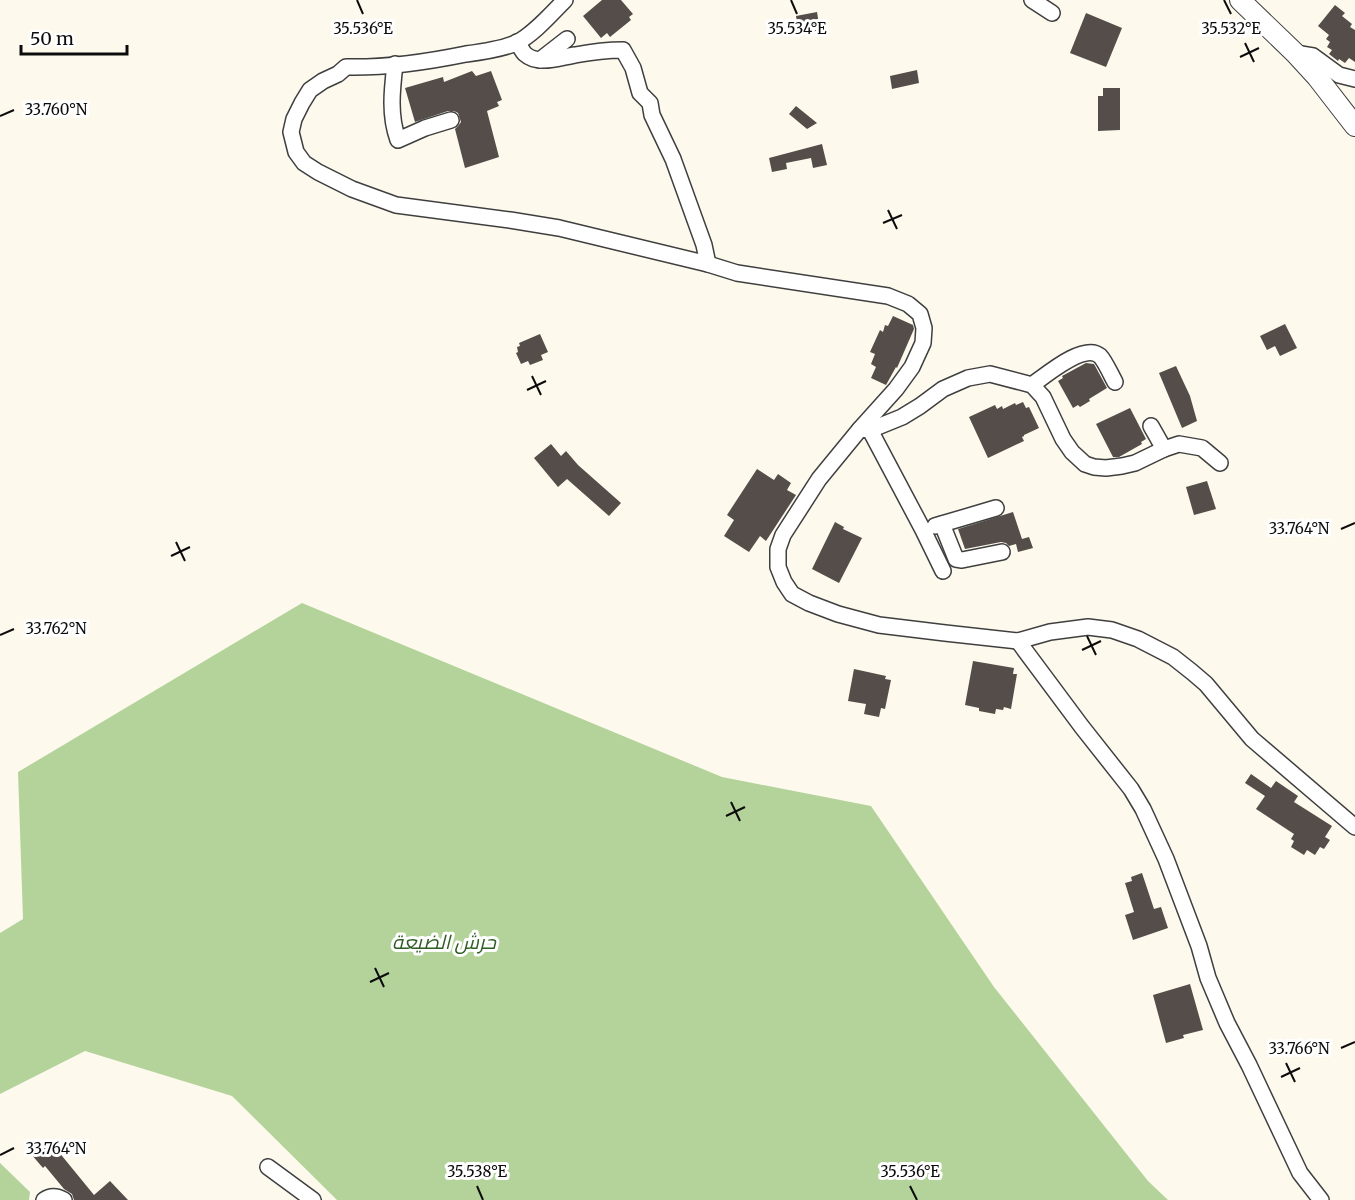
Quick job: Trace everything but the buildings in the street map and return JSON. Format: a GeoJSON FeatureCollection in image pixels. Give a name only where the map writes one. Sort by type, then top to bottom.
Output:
{"type":"FeatureCollection","features":[{"type":"Feature","properties":{"kind":"street"},"geometry":{"type":"LineString","coordinates":[[565,0],[539,26],[517,42],[481,52],[441,59],[369,67],[346,67],[310,90],[302,103],[294,119],[291,132],[296,152],[304,164],[318,172],[352,189],[396,205],[559,228],[737,273],[888,296],[908,304],[920,314],[924,328],[922,343],[912,367],[865,430],[819,479],[783,535],[778,549],[778,567],[792,594],[838,614],[879,625],[1018,641],[1088,627],[1112,630],[1138,639],[1173,657],[1206,684],[1251,739],[1355,827]]}},
{"type":"Feature","properties":{"kind":"street"},"geometry":{"type":"LineString","coordinates":[[1032,0],[1052,13]]}},
{"type":"Feature","properties":{"kind":"street"},"geometry":{"type":"LineString","coordinates":[[1240,0],[1317,77],[1355,126]]}},
{"type":"Feature","properties":{"kind":"street"},"geometry":{"type":"LineString","coordinates":[[540,60],[567,39]]}},
{"type":"Feature","properties":{"kind":"street"},"geometry":{"type":"LineString","coordinates":[[517,42],[526,55],[540,60],[622,50],[633,68],[640,93],[650,104],[652,115],[673,159],[704,246],[708,264]]}},
{"type":"Feature","properties":{"kind":"street"},"geometry":{"type":"LineString","coordinates":[[1295,53],[1313,56],[1339,75],[1355,79]]}},
{"type":"Feature","properties":{"kind":"street"},"geometry":{"type":"LineString","coordinates":[[395,64],[392,114],[398,140],[451,120]]}},
{"type":"Feature","properties":{"kind":"street"},"geometry":{"type":"LineString","coordinates":[[1032,385],[1064,362],[1079,355],[1092,353],[1100,356],[1115,382]]}},
{"type":"Feature","properties":{"kind":"street"},"geometry":{"type":"LineString","coordinates":[[865,430],[902,417],[943,389],[968,378],[990,374],[1032,385],[1043,398],[1063,440],[1084,464],[1106,468],[1122,466],[1135,463],[1179,444],[1202,448],[1220,463]]}},
{"type":"Feature","properties":{"kind":"street"},"geometry":{"type":"LineString","coordinates":[[1151,426],[1164,449]]}},
{"type":"Feature","properties":{"kind":"street"},"geometry":{"type":"LineString","coordinates":[[865,430],[923,530],[943,571]]}},
{"type":"Feature","properties":{"kind":"street"},"geometry":{"type":"LineString","coordinates":[[923,530],[996,508]]}},
{"type":"Feature","properties":{"kind":"street"},"geometry":{"type":"LineString","coordinates":[[942,524],[956,559],[962,560],[1002,552]]}},
{"type":"Feature","properties":{"kind":"street"},"geometry":{"type":"LineString","coordinates":[[1018,641],[1131,789],[1143,809],[1166,859],[1199,946],[1208,978],[1227,1023],[1300,1173],[1321,1200]]}},
{"type":"Feature","properties":{"kind":"street"},"geometry":{"type":"LineString","coordinates":[[268,1167],[313,1200]]}},
{"type":"Feature","properties":{"kind":"street"},"geometry":{"type":"LineString","coordinates":[[44,1200],[54,1196],[63,1200]]}},
{"type":"Feature","properties":{"kind":"green space","name":"حرش الضيعة"},"geometry":{"type":"Polygon","coordinates":[[[302,603],[722,777],[871,806],[994,987],[1148,1181],[1168,1200],[337,1200],[232,1096],[85,1051],[0,1094],[0,933],[23,919],[18,772],[302,603]]]}},
{"type":"Feature","properties":{"kind":"green space"},"geometry":{"type":"Polygon","coordinates":[[[0,1163],[30,1192],[29,1200],[0,1200],[0,1163]]]}}]}
